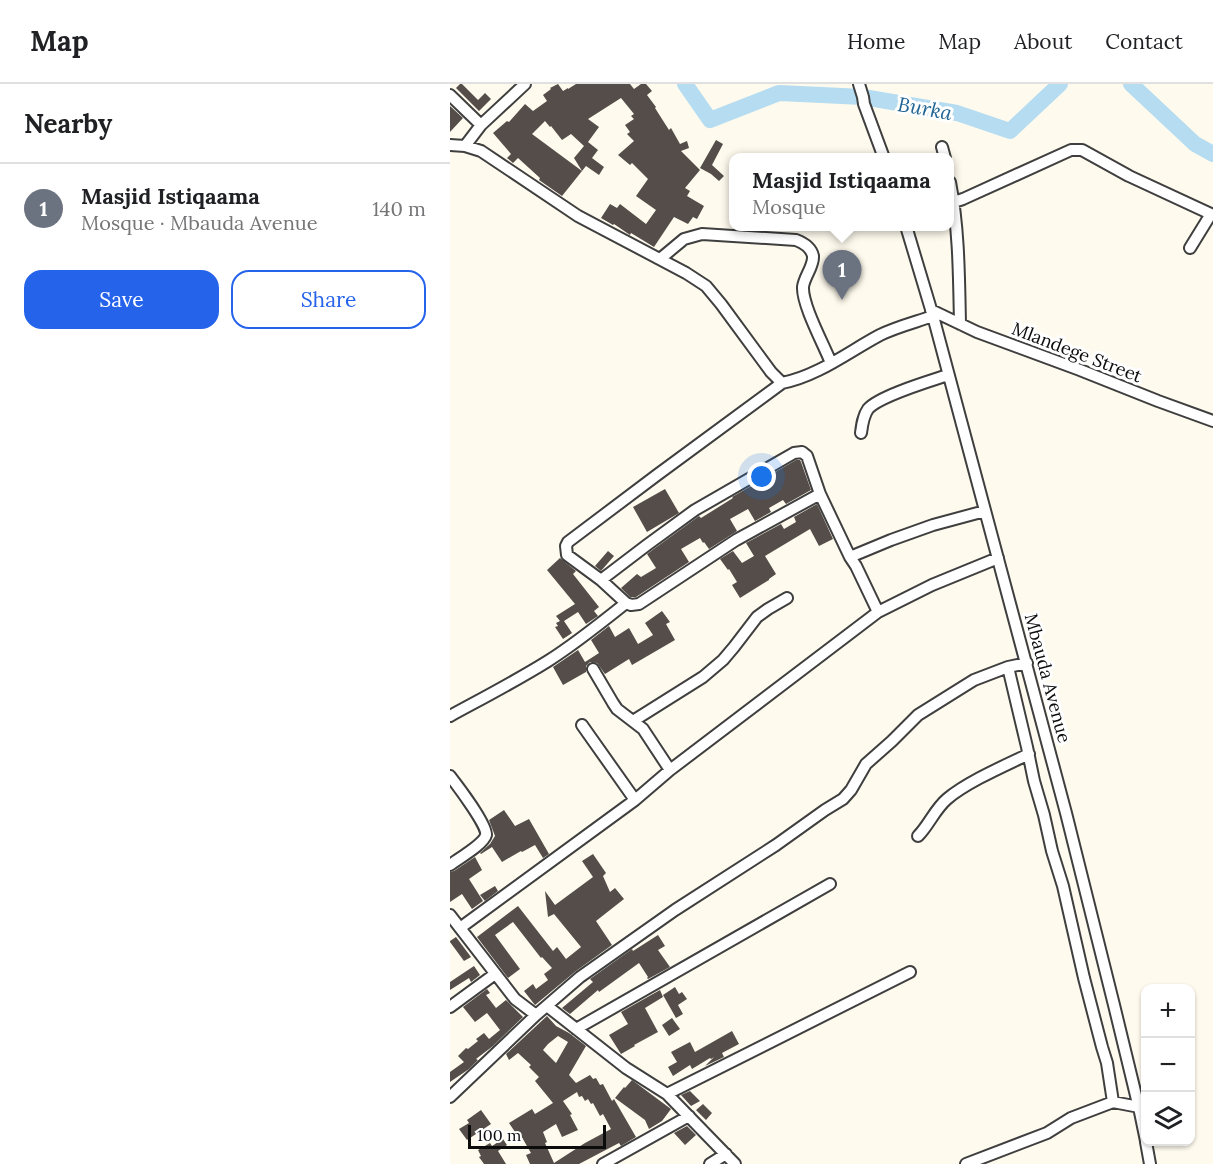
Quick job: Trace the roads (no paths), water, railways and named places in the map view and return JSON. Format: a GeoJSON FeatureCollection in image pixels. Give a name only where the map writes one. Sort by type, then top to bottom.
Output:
{"type":"FeatureCollection","features":[{"type":"Feature","properties":{"kind":"street"},"geometry":{"type":"LineString","coordinates":[[465,146],[481,125],[525,84]]}},
{"type":"Feature","properties":{"kind":"street"},"geometry":{"type":"LineString","coordinates":[[859,84],[882,153]]}},
{"type":"Feature","properties":{"kind":"street"},"geometry":{"type":"LineString","coordinates":[[450,95],[481,125]]}},
{"type":"Feature","properties":{"kind":"street"},"geometry":{"type":"LineString","coordinates":[[450,145],[465,146],[481,151],[578,216],[686,273],[706,286],[771,372],[782,383]]}},
{"type":"Feature","properties":{"kind":"street"},"geometry":{"type":"LineString","coordinates":[[960,324],[954,202],[1071,150],[1082,150],[1128,176],[1212,215],[1190,248]]}},
{"type":"Feature","properties":{"kind":"street","name":"Mbauda Avenue"},"geometry":{"type":"LineString","coordinates":[[908,231],[921,272],[1027,663],[1141,1117]]}},
{"type":"Feature","properties":{"kind":"street"},"geometry":{"type":"LineString","coordinates":[[660,259],[684,239],[702,234],[796,240],[803,243],[810,249],[813,258],[805,278],[803,296],[831,363]]}},
{"type":"Feature","properties":{"kind":"street"},"geometry":{"type":"LineString","coordinates":[[820,494],[736,540],[644,602],[634,605],[626,603],[601,580],[567,555],[565,550],[568,542],[782,383],[810,374],[882,334],[932,313]]}},
{"type":"Feature","properties":{"kind":"street","name":"Mlandege Street"},"geometry":{"type":"LineString","coordinates":[[932,313],[1213,422]]}},
{"type":"Feature","properties":{"kind":"street"},"geometry":{"type":"LineString","coordinates":[[861,433],[867,410],[874,404],[896,393],[948,375]]}},
{"type":"Feature","properties":{"kind":"street"},"geometry":{"type":"LineString","coordinates":[[601,580],[695,510],[794,453],[802,452],[807,456],[820,494],[878,612]]}},
{"type":"Feature","properties":{"kind":"street"},"geometry":{"type":"LineString","coordinates":[[850,557],[933,525],[985,511]]}},
{"type":"Feature","properties":{"kind":"street"},"geometry":{"type":"LineString","coordinates":[[460,928],[635,800],[670,770],[878,612],[932,585],[998,558]]}},
{"type":"Feature","properties":{"kind":"street"},"geometry":{"type":"LineString","coordinates":[[633,721],[703,676],[734,648],[757,617],[787,598]]}},
{"type":"Feature","properties":{"kind":"street"},"geometry":{"type":"LineString","coordinates":[[450,716],[550,660],[626,603]]}},
{"type":"Feature","properties":{"kind":"street"},"geometry":{"type":"LineString","coordinates":[[450,1097],[536,1015],[580,977],[843,799],[866,764],[918,715],[974,680],[1008,667],[1027,663]]}},
{"type":"Feature","properties":{"kind":"street"},"geometry":{"type":"LineString","coordinates":[[1008,667],[1034,781],[1107,1063],[1113,1102]]}},
{"type":"Feature","properties":{"kind":"street"},"geometry":{"type":"LineString","coordinates":[[593,669],[617,709],[647,735],[670,770]]}},
{"type":"Feature","properties":{"kind":"street"},"geometry":{"type":"LineString","coordinates":[[582,724],[635,800]]}},
{"type":"Feature","properties":{"kind":"street"},"geometry":{"type":"LineString","coordinates":[[918,836],[948,798],[1029,754]]}},
{"type":"Feature","properties":{"kind":"street"},"geometry":{"type":"LineString","coordinates":[[450,776],[486,830],[486,836],[482,842],[450,865]]}},
{"type":"Feature","properties":{"kind":"street"},"geometry":{"type":"LineString","coordinates":[[576,1029],[830,884]]}},
{"type":"Feature","properties":{"kind":"street"},"geometry":{"type":"LineString","coordinates":[[450,915],[515,999],[536,1015]]}},
{"type":"Feature","properties":{"kind":"street"},"geometry":{"type":"LineString","coordinates":[[667,1094],[910,972]]}},
{"type":"Feature","properties":{"kind":"street"},"geometry":{"type":"LineString","coordinates":[[450,1007],[495,974]]}},
{"type":"Feature","properties":{"kind":"street"},"geometry":{"type":"LineString","coordinates":[[547,1006],[626,1068],[667,1094],[735,1164]]}},
{"type":"Feature","properties":{"kind":"street"},"geometry":{"type":"LineString","coordinates":[[966,1164],[1047,1133],[1071,1118],[1113,1102],[1139,1107]]}},
{"type":"Feature","properties":{"kind":"street"},"geometry":{"type":"LineString","coordinates":[[603,1164],[690,1116]]}},
{"type":"Feature","properties":{"kind":"street","name":"Mbauda Avenue"},"geometry":{"type":"LineString","coordinates":[[1147,1146],[1150,1164]]}},
{"type":"Feature","properties":{"kind":"street"},"geometry":{"type":"LineString","coordinates":[[710,1164],[726,1155]]}},
{"type":"Feature","properties":{"kind":"waterway","name":"Burka"},"geometry":{"type":"LineString","coordinates":[[685,84],[710,120],[779,93],[863,97],[957,113],[1010,131],[1060,84]]}},
{"type":"Feature","properties":{"kind":"waterway","name":"Burka"},"geometry":{"type":"LineString","coordinates":[[1131,84],[1195,144],[1213,154]]}},
{"type":"Feature","properties":{"kind":"place","name":"Masjid Istiqaama"},"geometry":{"type":"Point","coordinates":[842,300]}}]}
